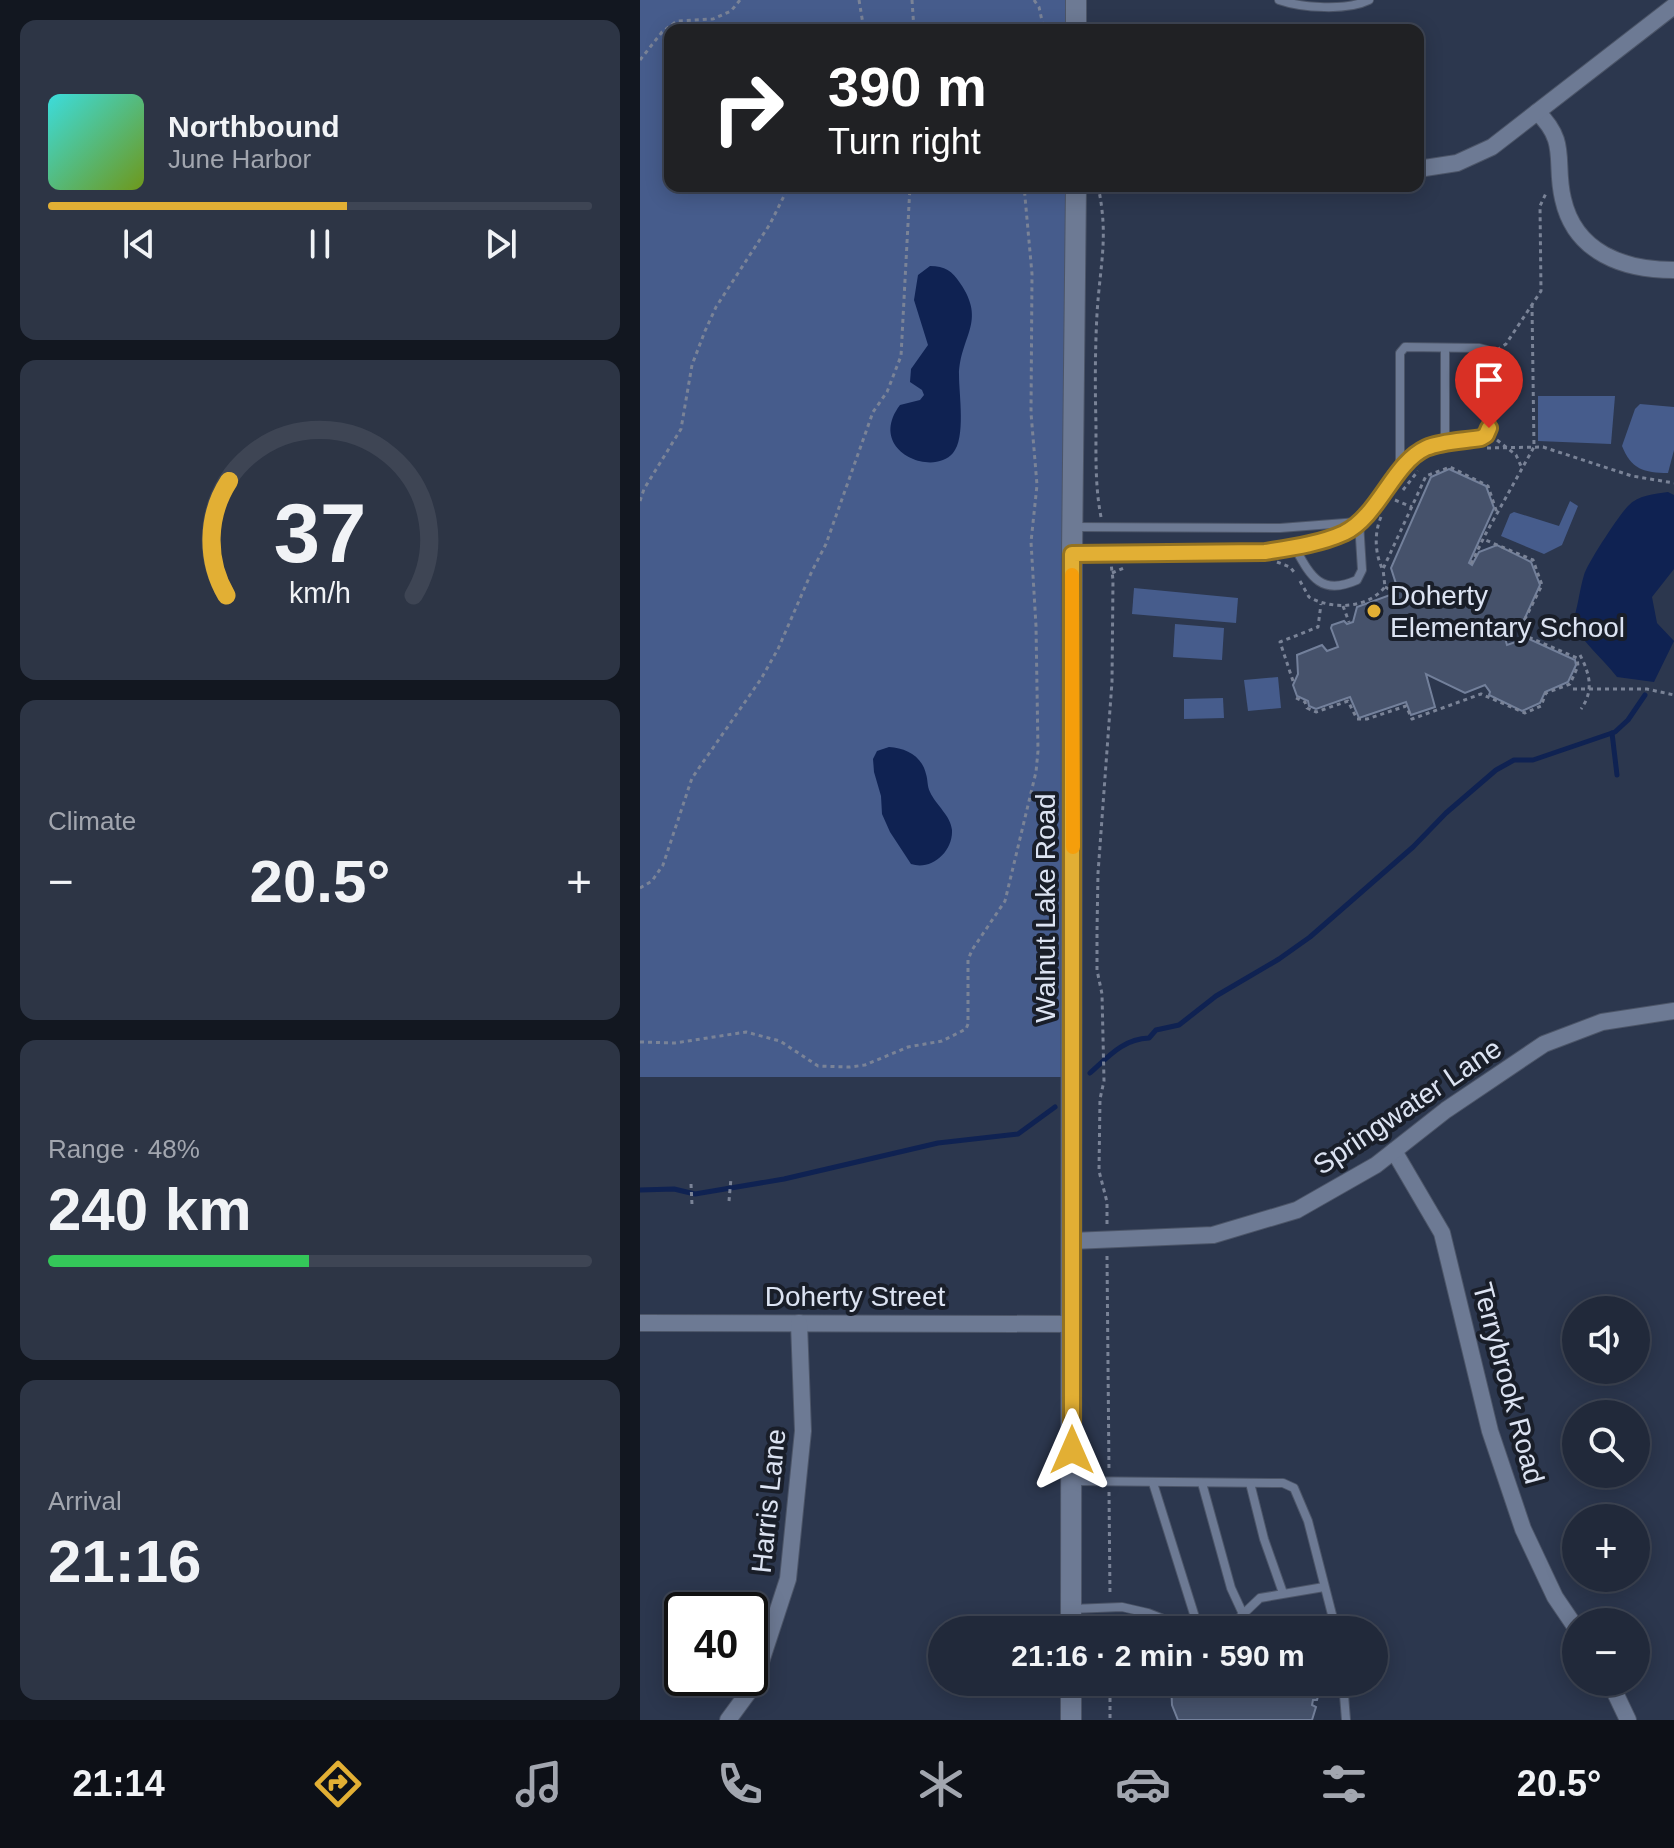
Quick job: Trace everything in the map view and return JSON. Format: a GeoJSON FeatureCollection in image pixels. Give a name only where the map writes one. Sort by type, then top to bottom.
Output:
{"type":"FeatureCollection","features":[{"type":"Feature","properties":{"kind":"street"},"geometry":{"type":"LineString","coordinates":[[1076,0],[1076,24]]}},
{"type":"Feature","properties":{"kind":"street"},"geometry":{"type":"LineString","coordinates":[[1424,168],[1457,163],[1492,147],[1585,78],[1674,6]]}},
{"type":"Feature","properties":{"kind":"street"},"geometry":{"type":"LineString","coordinates":[[1537,112],[1551,125],[1557,138],[1562,198],[1581,238],[1597,252],[1615,261],[1650,270],[1674,270]]}},
{"type":"Feature","properties":{"kind":"street","name":"Walnut Lake Road"},"geometry":{"type":"LineString","coordinates":[[1071,1616],[1072,527],[1076,192]]}},
{"type":"Feature","properties":{"kind":"street","name":"Springwater Lane"},"geometry":{"type":"LineString","coordinates":[[1072,1241],[1213,1235],[1297,1210],[1376,1165],[1446,1110],[1544,1044],[1602,1022],[1674,1011]]}},
{"type":"Feature","properties":{"kind":"street","name":"Terrybrook Road"},"geometry":{"type":"LineString","coordinates":[[1394,1151],[1442,1233],[1490,1431],[1523,1529],[1562,1608]]}},
{"type":"Feature","properties":{"kind":"street","name":"Doherty Street"},"geometry":{"type":"LineString","coordinates":[[640,1323],[1071,1324]]}},
{"type":"Feature","properties":{"kind":"street","name":"Harris Lane"},"geometry":{"type":"LineString","coordinates":[[728,1720],[753,1686],[788,1579],[803,1431],[799,1323]]}},
{"type":"Feature","properties":{"kind":"street"},"geometry":{"type":"LineString","coordinates":[[1071,1696],[1071,1720]]}},
{"type":"Feature","properties":{"kind":"street"},"geometry":{"type":"LineString","coordinates":[[1617,1696],[1628,1720]]}},
{"type":"Feature","properties":{"kind":"lane"},"geometry":{"type":"LineString","coordinates":[[1279,0],[1311,7],[1361,4],[1369,0]]}},
{"type":"Feature","properties":{"kind":"lane"},"geometry":{"type":"LineString","coordinates":[[1072,554],[1265,552],[1295,548],[1344,533],[1359,522],[1389,489],[1400,469],[1424,449],[1481,438],[1487,433],[1487,350],[1405,347],[1400,353],[1400,469]]}},
{"type":"Feature","properties":{"kind":"lane"},"geometry":{"type":"LineString","coordinates":[[1445,348],[1445,443]]}},
{"type":"Feature","properties":{"kind":"lane"},"geometry":{"type":"LineString","coordinates":[[1072,527],[1280,528],[1359,522]]}},
{"type":"Feature","properties":{"kind":"lane"},"geometry":{"type":"LineString","coordinates":[[1295,548],[1308,572],[1317,580],[1337,588],[1347,585],[1357,580],[1362,570],[1359,522]]}},
{"type":"Feature","properties":{"kind":"lane"},"geometry":{"type":"LineString","coordinates":[[1072,1481],[1283,1483],[1294,1488],[1308,1521],[1332,1616]]}},
{"type":"Feature","properties":{"kind":"lane"},"geometry":{"type":"LineString","coordinates":[[1153,1483],[1195,1616]]}},
{"type":"Feature","properties":{"kind":"lane"},"geometry":{"type":"LineString","coordinates":[[1202,1483],[1231,1588],[1243,1614]]}},
{"type":"Feature","properties":{"kind":"lane"},"geometry":{"type":"LineString","coordinates":[[1250,1483],[1264,1539],[1283,1593]]}},
{"type":"Feature","properties":{"kind":"lane"},"geometry":{"type":"LineString","coordinates":[[1240,1616],[1260,1598],[1324,1587]]}},
{"type":"Feature","properties":{"kind":"lane"},"geometry":{"type":"LineString","coordinates":[[1071,1609],[1122,1607],[1156,1616]]}},
{"type":"Feature","properties":{"kind":"lane"},"geometry":{"type":"LineString","coordinates":[[1344,1696],[1346,1720]]}},
{"type":"Feature","properties":{"kind":"path"},"geometry":{"type":"LineString","coordinates":[[673,24],[677,21],[713,19],[731,11],[740,0]]}},
{"type":"Feature","properties":{"kind":"path"},"geometry":{"type":"LineString","coordinates":[[859,0],[863,24]]}},
{"type":"Feature","properties":{"kind":"path"},"geometry":{"type":"LineString","coordinates":[[912,0],[914,24]]}},
{"type":"Feature","properties":{"kind":"path"},"geometry":{"type":"LineString","coordinates":[[1034,0],[1043,24]]}},
{"type":"Feature","properties":{"kind":"path"},"geometry":{"type":"LineString","coordinates":[[640,60],[664,31]]}},
{"type":"Feature","properties":{"kind":"path"},"geometry":{"type":"LineString","coordinates":[[1489,354],[1506,344],[1541,291],[1542,198],[1560,177]]}},
{"type":"Feature","properties":{"kind":"path"},"geometry":{"type":"LineString","coordinates":[[640,501],[644,489],[681,429],[692,365],[716,307],[770,224],[786,192]]}},
{"type":"Feature","properties":{"kind":"path"},"geometry":{"type":"LineString","coordinates":[[640,888],[652,881],[663,865],[692,778],[761,679],[778,649],[826,544],[873,412],[887,392],[896,371],[901,356],[910,192]]}},
{"type":"Feature","properties":{"kind":"path"},"geometry":{"type":"LineString","coordinates":[[640,1042],[675,1043],[746,1032],[780,1041],[818,1066],[850,1067],[865,1065],[898,1050],[942,1041],[966,1029],[968,960],[1005,901],[1036,772],[1038,751],[1031,531],[1037,485],[1031,413],[1032,274],[1025,192]]}},
{"type":"Feature","properties":{"kind":"path"},"geometry":{"type":"LineString","coordinates":[[1100,192],[1105,213],[1105,232],[1097,314],[1096,480],[1103,528]]}},
{"type":"Feature","properties":{"kind":"path"},"geometry":{"type":"LineString","coordinates":[[1471,564],[1534,447],[1532,305]]}},
{"type":"Feature","properties":{"kind":"path"},"geometry":{"type":"LineString","coordinates":[[1487,433],[1516,455],[1522,468]]}},
{"type":"Feature","properties":{"kind":"path"},"geometry":{"type":"LineString","coordinates":[[1482,448],[1534,447],[1560,451],[1632,476],[1673,483]]}},
{"type":"Feature","properties":{"kind":"path"},"geometry":{"type":"LineString","coordinates":[[1389,506],[1424,463]]}},
{"type":"Feature","properties":{"kind":"path"},"geometry":{"type":"LineString","coordinates":[[1395,500],[1412,507]]}},
{"type":"Feature","properties":{"kind":"path"},"geometry":{"type":"LineString","coordinates":[[1383,513],[1378,523],[1376,548],[1383,569]]}},
{"type":"Feature","properties":{"kind":"path"},"geometry":{"type":"LineString","coordinates":[[1296,698],[1316,712],[1348,701],[1357,719],[1367,719],[1406,706],[1412,719],[1481,694],[1525,713],[1541,706],[1546,693],[1570,684],[1578,666],[1577,658],[1526,636],[1523,623],[1542,585],[1533,560],[1483,539]]}},
{"type":"Feature","properties":{"kind":"path"},"geometry":{"type":"LineString","coordinates":[[1108,553],[1113,580],[1112,682],[1102,804],[1097,970],[1102,994],[1104,1081],[1100,1099],[1099,1171],[1107,1202],[1110,1616]]}},
{"type":"Feature","properties":{"kind":"path"},"geometry":{"type":"LineString","coordinates":[[1385,587],[1395,592]]}},
{"type":"Feature","properties":{"kind":"path"},"geometry":{"type":"LineString","coordinates":[[1293,681],[1280,642],[1318,627],[1321,604]]}},
{"type":"Feature","properties":{"kind":"path"},"geometry":{"type":"LineString","coordinates":[[1343,606],[1349,622]]}},
{"type":"Feature","properties":{"kind":"path"},"geometry":{"type":"LineString","coordinates":[[1580,655],[1590,678],[1587,701],[1581,709]]}},
{"type":"Feature","properties":{"kind":"path"},"geometry":{"type":"LineString","coordinates":[[1573,689],[1647,689],[1674,695]]}},
{"type":"Feature","properties":{"kind":"path"},"geometry":{"type":"LineString","coordinates":[[729,1201],[731,1178]]}},
{"type":"Feature","properties":{"kind":"path"},"geometry":{"type":"LineString","coordinates":[[691,1184],[692,1205]]}},
{"type":"Feature","properties":{"kind":"path"},"geometry":{"type":"LineString","coordinates":[[1110,1696],[1110,1720]]}},
{"type":"Feature","properties":{"kind":"shaded area"},"geometry":{"type":"Polygon","coordinates":[[[640,0],[1072,0],[1072,24],[664,24],[664,192],[1072,192],[1072,1077],[640,1077],[640,0]]]}},
{"type":"Feature","properties":{"kind":"shaded area"},"geometry":{"type":"Polygon","coordinates":[[[930,266],[944,268],[957,279],[968,297],[972,319],[960,361],[961,427],[957,446],[943,460],[931,462],[918,461],[906,455],[896,447],[891,435],[892,421],[900,405],[920,400],[924,395],[910,382],[911,369],[928,345],[914,300],[918,275],[930,266]]]}},
{"type":"Feature","properties":{"kind":"shaded area"},"geometry":{"type":"Polygon","coordinates":[[[1538,396],[1615,396],[1611,444],[1538,441],[1538,396]]]}},
{"type":"Feature","properties":{"kind":"shaded area"},"geometry":{"type":"Polygon","coordinates":[[[1640,404],[1674,407],[1674,450],[1668,473],[1639,468],[1622,446],[1635,409],[1640,404]]]}},
{"type":"Feature","properties":{"kind":"shaded area"},"geometry":{"type":"Polygon","coordinates":[[[1668,492],[1674,495],[1674,569],[1652,597],[1657,623],[1674,641],[1654,682],[1617,677],[1572,624],[1584,575],[1604,540],[1632,502],[1641,497],[1668,492]]]}},
{"type":"Feature","properties":{"kind":"shaded area"},"geometry":{"type":"Polygon","coordinates":[[[1570,501],[1578,506],[1562,545],[1544,554],[1501,536],[1510,514],[1514,512],[1559,526],[1570,501]]]}},
{"type":"Feature","properties":{"kind":"shaded area"},"geometry":{"type":"Polygon","coordinates":[[[1134,588],[1238,598],[1236,623],[1132,614],[1134,588]]]}},
{"type":"Feature","properties":{"kind":"shaded area"},"geometry":{"type":"Polygon","coordinates":[[[1175,624],[1224,628],[1222,660],[1173,657],[1175,624]]]}},
{"type":"Feature","properties":{"kind":"shaded area"},"geometry":{"type":"Polygon","coordinates":[[[1278,677],[1281,708],[1248,711],[1244,680],[1278,677]]]}},
{"type":"Feature","properties":{"kind":"shaded area"},"geometry":{"type":"Polygon","coordinates":[[[1223,698],[1224,718],[1184,719],[1184,699],[1223,698]]]}},
{"type":"Feature","properties":{"kind":"shaded area"},"geometry":{"type":"Polygon","coordinates":[[[889,747],[907,751],[921,762],[930,792],[951,825],[949,846],[939,858],[926,865],[911,864],[882,814],[873,759],[877,751],[889,747]]]}},
{"type":"Feature","properties":{"kind":"building"},"geometry":{"type":"Polygon","coordinates":[[[1449,469],[1486,486],[1494,508],[1469,563],[1472,565],[1479,552],[1497,545],[1531,562],[1540,585],[1524,620],[1511,626],[1500,621],[1507,645],[1527,638],[1575,660],[1576,665],[1568,682],[1545,692],[1540,703],[1522,711],[1489,695],[1485,685],[1465,693],[1426,674],[1435,707],[1411,715],[1406,702],[1359,718],[1350,697],[1316,709],[1309,706],[1308,701],[1297,696],[1293,685],[1298,674],[1297,655],[1322,645],[1327,651],[1338,647],[1332,625],[1353,622],[1357,607],[1393,594],[1397,587],[1391,568],[1431,477],[1449,469]]]}},
{"type":"Feature","properties":{"kind":"building"},"geometry":{"type":"Polygon","coordinates":[[[1172,1696],[1318,1696],[1317,1700],[1313,1700],[1312,1705],[1316,1707],[1312,1720],[1178,1720],[1172,1696]]]}},
{"type":"Feature","properties":{"kind":"waterway"},"geometry":{"type":"LineString","coordinates":[[1090,1073],[1124,1045],[1149,1038],[1156,1030],[1179,1025],[1216,996],[1310,937],[1496,770],[1514,760],[1533,760],[1615,732],[1628,720],[1645,695]]}},
{"type":"Feature","properties":{"kind":"waterway"},"geometry":{"type":"LineString","coordinates":[[1612,733],[1617,775]]}},
{"type":"Feature","properties":{"kind":"waterway"},"geometry":{"type":"LineString","coordinates":[[640,1190],[674,1189],[695,1194],[784,1179],[938,1143],[1018,1134],[1055,1107]]}},
{"type":"Feature","properties":{"kind":"slow traffic"},"geometry":{"type":"LineString","coordinates":[[1072,575],[1073,847]]}},
{"type":"Feature","properties":{"kind":"place","name":"Doherty Elementary School"},"geometry":{"type":"Point","coordinates":[1374,611]}},
{"type":"Feature","properties":{"kind":"route"},"geometry":{"type":"LineString","coordinates":[[1072,1450],[1072,554],[1265,552],[1295,548],[1344,533],[1359,522],[1389,489],[1400,469],[1424,449],[1481,438],[1489,428]]}}]}
